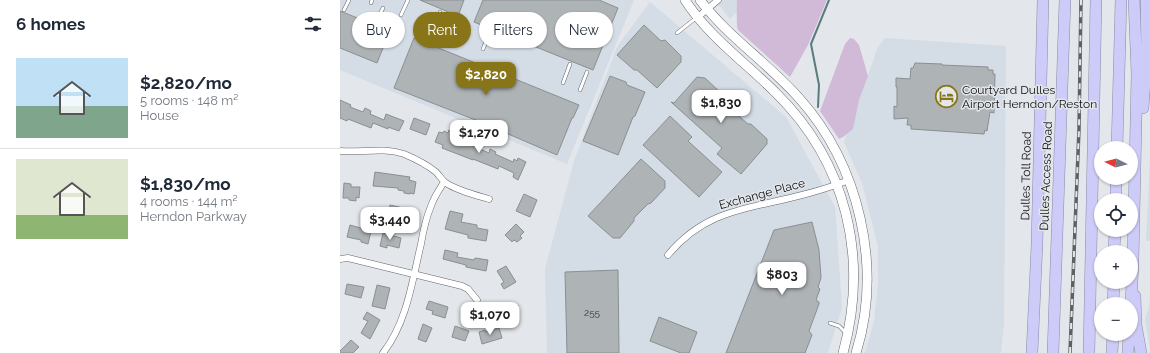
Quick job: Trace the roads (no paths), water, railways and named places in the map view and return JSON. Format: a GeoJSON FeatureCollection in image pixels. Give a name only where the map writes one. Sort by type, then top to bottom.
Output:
{"type":"FeatureCollection","features":[{"type":"Feature","properties":{"kind":"highway"},"geometry":{"type":"LineString","coordinates":[[1038,0],[1042,33]]}},
{"type":"Feature","properties":{"kind":"highway","name":"Dulles Toll Road"},"geometry":{"type":"LineString","coordinates":[[1032,353],[1037,251],[1043,0]]}},
{"type":"Feature","properties":{"kind":"highway","name":"Dulles Access Road"},"geometry":{"type":"LineString","coordinates":[[1053,353],[1064,0]]}},
{"type":"Feature","properties":{"kind":"highway"},"geometry":{"type":"LineString","coordinates":[[1089,353],[1096,0]]}},
{"type":"Feature","properties":{"kind":"highway"},"geometry":{"type":"LineString","coordinates":[[1117,141],[1121,0]]}},
{"type":"Feature","properties":{"kind":"highway"},"geometry":{"type":"LineString","coordinates":[[1134,0],[1137,74],[1136,141]]}},
{"type":"Feature","properties":{"kind":"highway"},"geometry":{"type":"LineString","coordinates":[[1138,144],[1146,81],[1146,0]]}},
{"type":"Feature","properties":{"kind":"highway"},"geometry":{"type":"LineString","coordinates":[[1133,245],[1135,185]]}},
{"type":"Feature","properties":{"kind":"highway"},"geometry":{"type":"LineString","coordinates":[[1135,289],[1136,316],[1141,353]]}},
{"type":"Feature","properties":{"kind":"highway"},"geometry":{"type":"LineString","coordinates":[[1112,341],[1112,353]]}},
{"type":"Feature","properties":{"kind":"highway"},"geometry":{"type":"LineString","coordinates":[[1128,353],[1129,341]]}},
{"type":"Feature","properties":{"kind":"main road"},"geometry":{"type":"LineString","coordinates":[[685,0],[724,46],[766,83],[796,114],[818,146],[837,185],[848,222],[853,261],[853,297],[843,353]]}},
{"type":"Feature","properties":{"kind":"main road"},"geometry":{"type":"LineString","coordinates":[[700,0],[731,34],[781,79],[807,107],[830,140],[849,180],[864,238],[867,286],[862,329],[856,353]]}},
{"type":"Feature","properties":{"kind":"street"},"geometry":{"type":"LineString","coordinates":[[698,17],[718,0]]}},
{"type":"Feature","properties":{"kind":"street"},"geometry":{"type":"LineString","coordinates":[[340,151],[389,151],[402,154],[428,165],[444,182],[453,187],[489,199]]}},
{"type":"Feature","properties":{"kind":"street","name":"Exchange Place"},"geometry":{"type":"LineString","coordinates":[[668,255],[678,243],[696,229],[721,216],[734,211],[802,195],[849,180]]}},
{"type":"Feature","properties":{"kind":"street"},"geometry":{"type":"LineString","coordinates":[[383,353],[400,325],[406,310],[430,207],[444,182]]}},
{"type":"Feature","properties":{"kind":"street"},"geometry":{"type":"LineString","coordinates":[[340,259],[348,258],[462,286],[468,289],[477,300]]}},
{"type":"Feature","properties":{"kind":"lane"},"geometry":{"type":"LineString","coordinates":[[344,10],[349,0]]}},
{"type":"Feature","properties":{"kind":"lane"},"geometry":{"type":"LineString","coordinates":[[402,12],[408,0]]}},
{"type":"Feature","properties":{"kind":"lane"},"geometry":{"type":"LineString","coordinates":[[381,12],[383,8]]}},
{"type":"Feature","properties":{"kind":"lane"},"geometry":{"type":"LineString","coordinates":[[677,33],[698,17]]}},
{"type":"Feature","properties":{"kind":"lane"},"geometry":{"type":"LineString","coordinates":[[563,83],[570,64]]}},
{"type":"Feature","properties":{"kind":"lane"},"geometry":{"type":"LineString","coordinates":[[580,90],[587,72]]}},
{"type":"Feature","properties":{"kind":"lane"},"geometry":{"type":"LineString","coordinates":[[830,323],[839,326],[847,335]]}},
{"type":"Feature","properties":{"kind":"waterway"},"geometry":{"type":"LineString","coordinates":[[818,107],[819,85],[811,44],[829,0]]}},
{"type":"Feature","properties":{"kind":"railway"},"geometry":{"type":"LineString","coordinates":[[1070,353],[1079,129],[1081,0]]}},
{"type":"Feature","properties":{"kind":"place","name":"Courtyard Dulles Airport Herndon/Reston"},"geometry":{"type":"Point","coordinates":[946,97]}}]}
